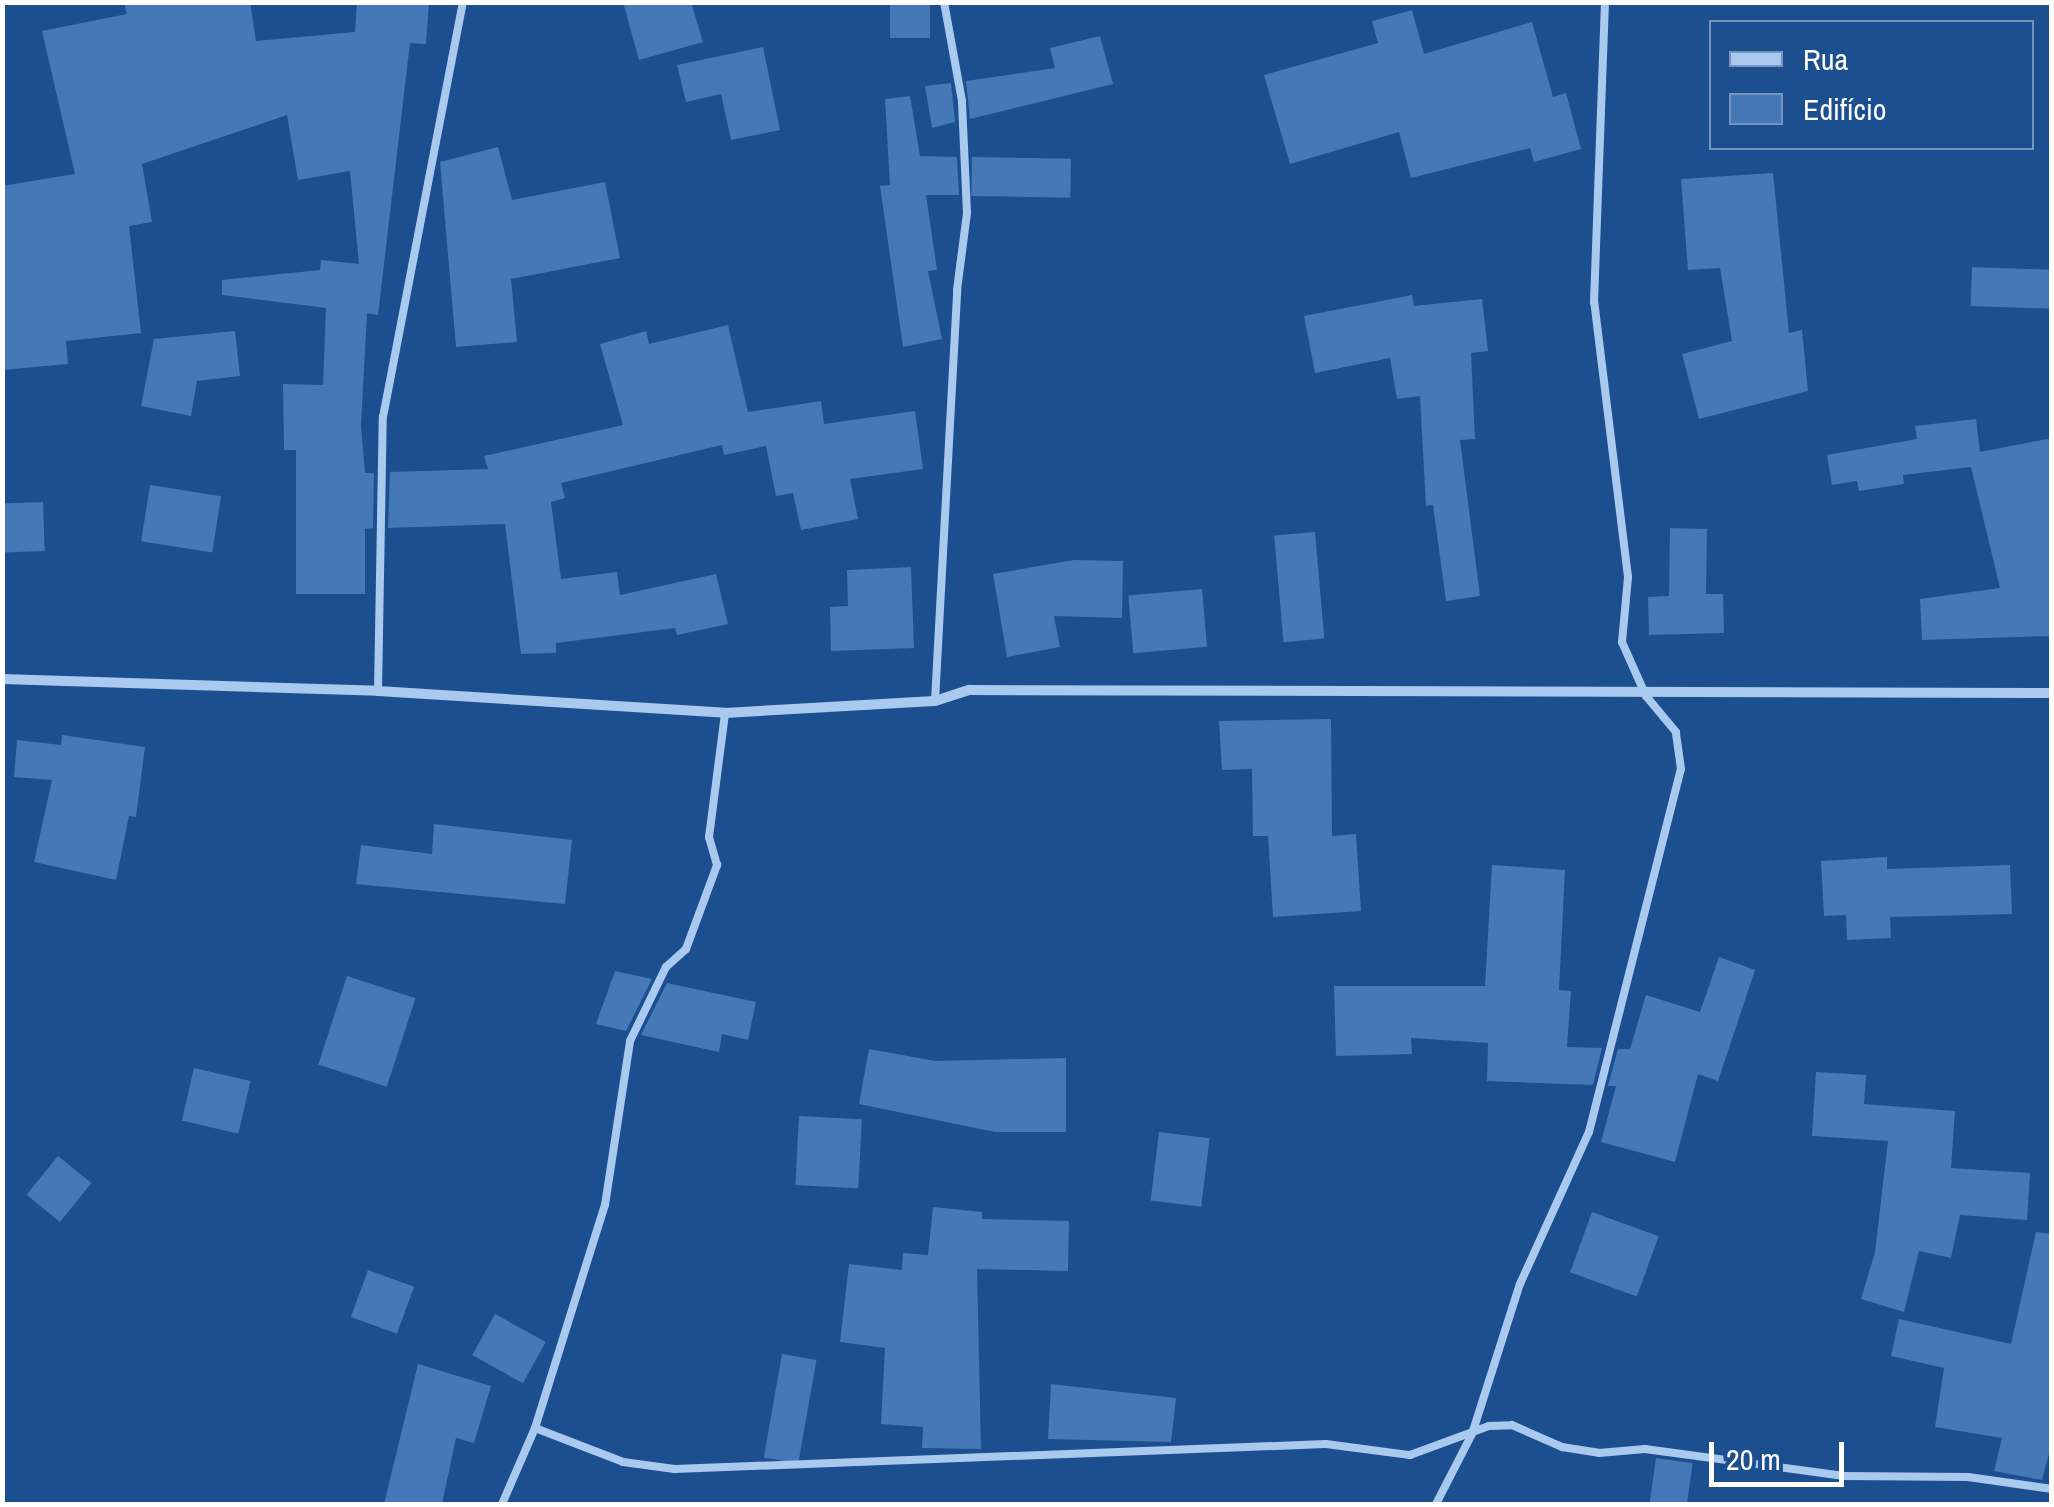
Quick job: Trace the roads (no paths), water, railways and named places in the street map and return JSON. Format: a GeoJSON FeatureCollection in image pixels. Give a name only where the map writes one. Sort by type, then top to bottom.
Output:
{"type":"FeatureCollection","features":[{"type":"Feature","properties":{"kind":"street"},"geometry":{"type":"LineString","coordinates":[[2,679],[378,691],[725,712],[935,702],[969,690],[1646,696],[2052,692]]}},
{"type":"Feature","properties":{"kind":"lane"},"geometry":{"type":"LineString","coordinates":[[378,691],[384,417],[463,2]]}},
{"type":"Feature","properties":{"kind":"lane"},"geometry":{"type":"LineString","coordinates":[[935,702],[957,290],[967,213],[962,101],[944,2]]}},
{"type":"Feature","properties":{"kind":"lane"},"geometry":{"type":"LineString","coordinates":[[1436,1504],[1472,1434],[1520,1284],[1589,1132],[1681,769],[1676,732],[1646,696],[1622,642],[1628,576],[1594,302],[1606,2]]}},
{"type":"Feature","properties":{"kind":"lane"},"geometry":{"type":"LineString","coordinates":[[502,1504],[535,1428],[605,1205],[630,1041],[666,967],[686,949],[717,865],[709,837],[725,712]]}},
{"type":"Feature","properties":{"kind":"lane"},"geometry":{"type":"LineString","coordinates":[[535,1428],[623,1462],[675,1469],[1326,1444],[1410,1455],[1512,1425],[1562,1448],[1599,1453],[1645,1449],[1844,1476],[1968,1478],[2052,1489]]}}]}
